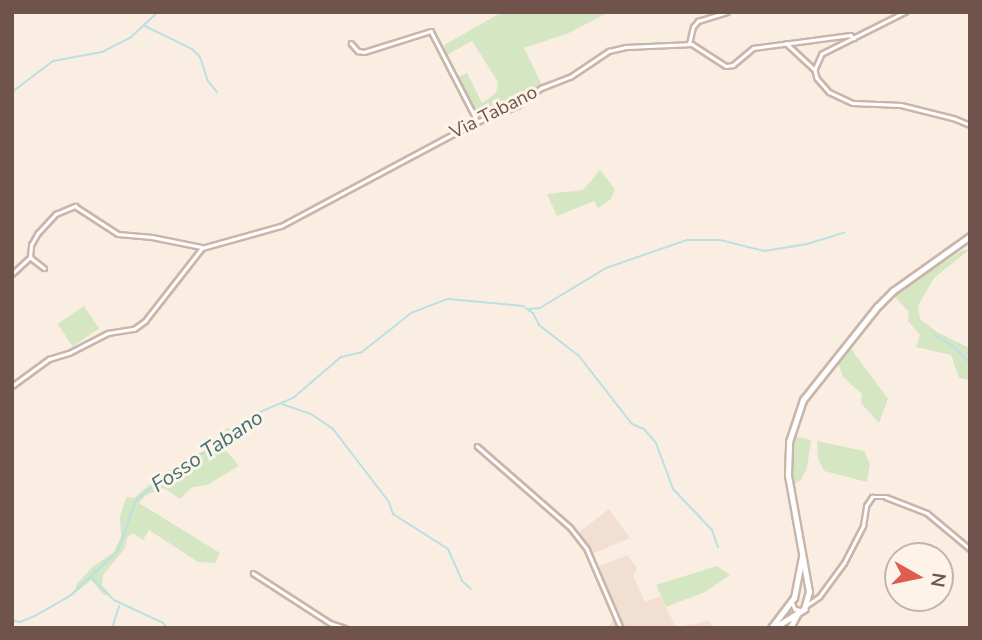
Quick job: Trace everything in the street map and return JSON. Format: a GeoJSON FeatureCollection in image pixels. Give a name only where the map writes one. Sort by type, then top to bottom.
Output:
{"type":"FeatureCollection","features":[{"type":"Feature","properties":{"kind":"main road"},"geometry":{"type":"LineString","coordinates":[[790,628],[806,603],[809,581],[789,489],[787,461],[791,431],[803,400],[877,307],[893,291],[970,236]]}},
{"type":"Feature","properties":{"kind":"main road"},"geometry":{"type":"LineString","coordinates":[[793,600],[803,552]]}},
{"type":"Feature","properties":{"kind":"main road"},"geometry":{"type":"LineString","coordinates":[[772,628],[793,600],[800,596],[806,603]]}},
{"type":"Feature","properties":{"kind":"main road"},"geometry":{"type":"LineString","coordinates":[[772,628],[800,611]]}},
{"type":"Feature","properties":{"kind":"street"},"geometry":{"type":"LineString","coordinates":[[727,12],[698,21],[693,27],[689,44],[699,47],[726,66],[733,65],[753,48],[850,35],[853,38]]}},
{"type":"Feature","properties":{"kind":"street"},"geometry":{"type":"LineString","coordinates":[[815,70],[822,54],[906,12]]}},
{"type":"Feature","properties":{"kind":"street"},"geometry":{"type":"LineString","coordinates":[[351,43],[358,51],[364,52],[431,31],[478,122]]}},
{"type":"Feature","properties":{"kind":"street"},"geometry":{"type":"LineString","coordinates":[[786,43],[815,70],[822,86],[853,103],[901,105],[970,125]]}},
{"type":"Feature","properties":{"kind":"street","name":"Via Tabano"},"geometry":{"type":"LineString","coordinates":[[12,274],[30,257],[31,245],[38,233],[57,214],[75,206],[118,234],[152,237],[202,247],[281,226],[478,122],[517,106],[541,88],[570,77],[609,51],[689,44]]}},
{"type":"Feature","properties":{"kind":"street"},"geometry":{"type":"LineString","coordinates":[[12,386],[49,359],[69,353],[108,333],[134,329],[145,321],[202,247]]}},
{"type":"Feature","properties":{"kind":"street"},"geometry":{"type":"LineString","coordinates":[[30,257],[44,268]]}},
{"type":"Feature","properties":{"kind":"street"},"geometry":{"type":"LineString","coordinates":[[477,446],[570,527],[587,549],[621,628]]}},
{"type":"Feature","properties":{"kind":"street"},"geometry":{"type":"LineString","coordinates":[[806,603],[819,597],[844,563],[863,526],[868,501],[881,496],[933,516],[970,550]]}},
{"type":"Feature","properties":{"kind":"street"},"geometry":{"type":"LineString","coordinates":[[253,573],[330,623],[345,628]]}},
{"type":"Feature","properties":{"kind":"street"},"geometry":{"type":"LineString","coordinates":[[793,600],[794,609],[800,611]]}},
{"type":"Feature","properties":{"kind":"shaded area"},"geometry":{"type":"Polygon","coordinates":[[[609,509],[630,538],[592,554],[597,567],[628,555],[637,569],[633,576],[645,602],[660,596],[676,627],[710,621],[712,628],[609,628],[613,617],[578,533],[609,509]]]}},
{"type":"Feature","properties":{"kind":"green space"},"geometry":{"type":"Polygon","coordinates":[[[502,12],[607,13],[569,33],[524,48],[542,85],[514,105],[480,119],[458,77],[467,73],[482,103],[496,93],[498,82],[472,41],[447,55],[444,45],[502,12]]]}},
{"type":"Feature","properties":{"kind":"green space"},"geometry":{"type":"Polygon","coordinates":[[[600,170],[615,189],[611,199],[598,208],[594,201],[557,216],[547,194],[583,190],[600,170]]]}},
{"type":"Feature","properties":{"kind":"green space"},"geometry":{"type":"Polygon","coordinates":[[[970,249],[934,278],[918,306],[920,319],[937,332],[969,348],[970,380],[959,378],[951,355],[916,347],[920,335],[908,321],[909,312],[893,295],[961,251],[970,249]]]}},
{"type":"Feature","properties":{"kind":"green space"},"geometry":{"type":"Polygon","coordinates":[[[84,306],[99,328],[73,346],[57,324],[84,306]]]}},
{"type":"Feature","properties":{"kind":"green space"},"geometry":{"type":"Polygon","coordinates":[[[849,346],[888,399],[879,423],[861,403],[862,394],[843,377],[837,360],[849,346]]]}},
{"type":"Feature","properties":{"kind":"green space"},"geometry":{"type":"Polygon","coordinates":[[[227,428],[245,429],[225,449],[239,466],[207,485],[192,487],[180,499],[164,488],[146,495],[139,503],[220,553],[215,563],[198,562],[149,530],[143,540],[133,533],[127,538],[125,548],[103,575],[102,586],[111,595],[104,595],[91,580],[73,595],[77,584],[92,567],[114,552],[121,537],[120,517],[126,497],[134,498],[163,473],[205,450],[227,428]]]}},
{"type":"Feature","properties":{"kind":"green space"},"geometry":{"type":"Polygon","coordinates":[[[793,436],[811,440],[807,468],[801,480],[792,485],[793,436]]]}},
{"type":"Feature","properties":{"kind":"green space"},"geometry":{"type":"Polygon","coordinates":[[[817,441],[864,451],[870,464],[867,482],[824,471],[818,459],[817,441]]]}},
{"type":"Feature","properties":{"kind":"green space"},"geometry":{"type":"Polygon","coordinates":[[[717,566],[730,575],[705,592],[666,607],[656,585],[717,566]]]}},
{"type":"Feature","properties":{"kind":"waterway"},"geometry":{"type":"LineString","coordinates":[[12,92],[53,61],[102,52],[130,38],[158,12]]}},
{"type":"Feature","properties":{"kind":"waterway"},"geometry":{"type":"LineString","coordinates":[[145,26],[192,49],[200,57],[208,81],[217,92]]}},
{"type":"Feature","properties":{"kind":"waterway"},"geometry":{"type":"LineString","coordinates":[[529,309],[540,308],[606,268],[687,240],[720,240],[764,251],[807,244],[844,233]]}},
{"type":"Feature","properties":{"kind":"waterway","name":"Fosso Tabano"},"geometry":{"type":"LineString","coordinates":[[12,620],[20,622],[35,616],[71,595],[118,551],[135,502],[158,481],[183,463],[216,447],[260,412],[293,398],[341,357],[362,352],[411,313],[448,299],[523,306],[533,313],[539,325],[579,356],[632,424],[644,429],[656,443],[673,489],[712,530],[718,547]]}},
{"type":"Feature","properties":{"kind":"waterway"},"geometry":{"type":"LineString","coordinates":[[934,335],[953,346],[970,363]]}},
{"type":"Feature","properties":{"kind":"waterway"},"geometry":{"type":"LineString","coordinates":[[282,404],[311,414],[333,429],[389,502],[393,514],[448,549],[462,581],[471,589]]}},
{"type":"Feature","properties":{"kind":"waterway"},"geometry":{"type":"LineString","coordinates":[[91,577],[114,600],[163,623],[167,628]]}},
{"type":"Feature","properties":{"kind":"waterway"},"geometry":{"type":"LineString","coordinates":[[112,628],[119,606]]}}]}
